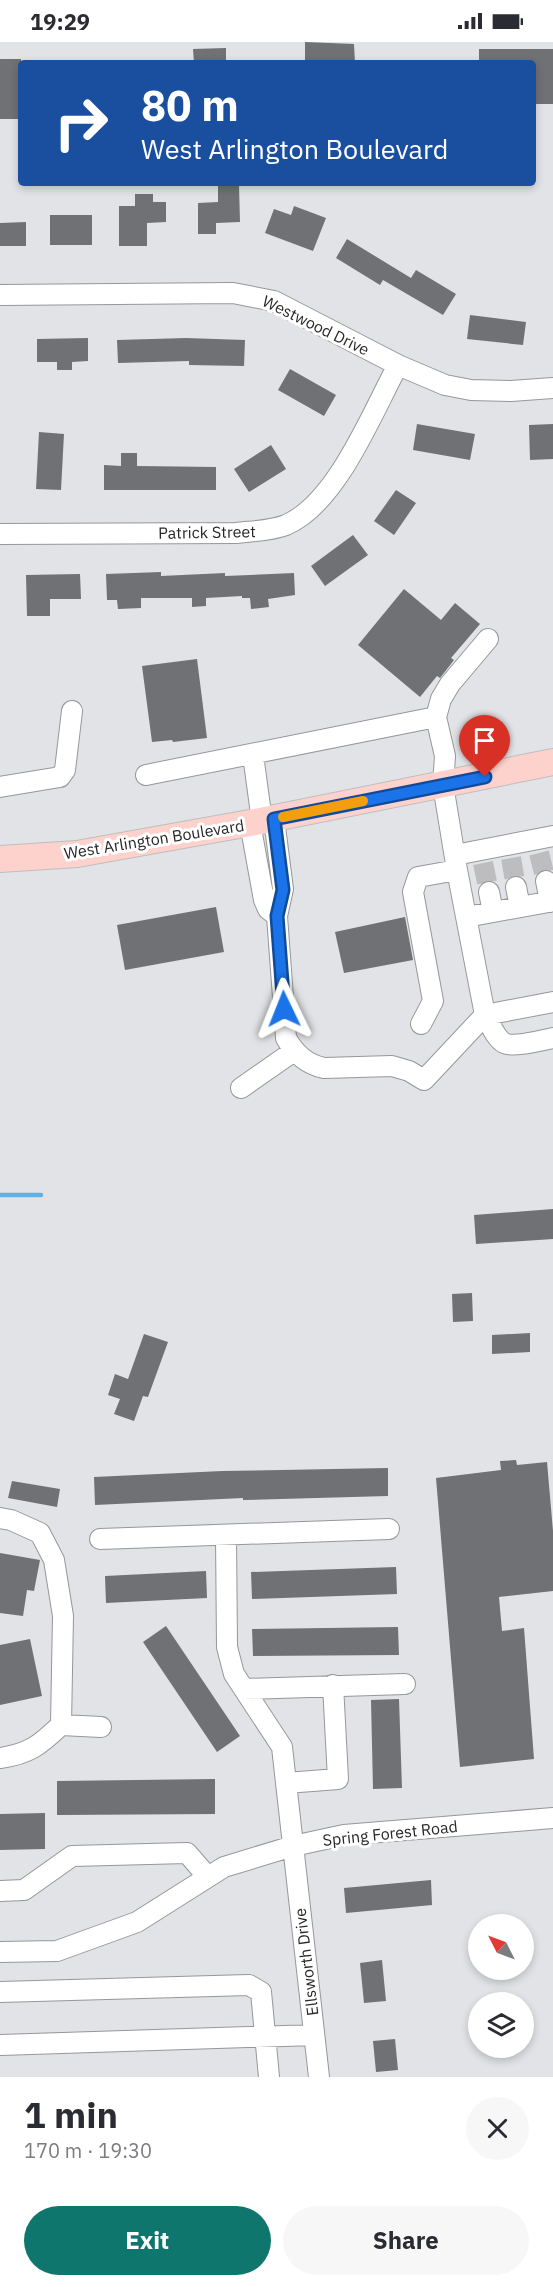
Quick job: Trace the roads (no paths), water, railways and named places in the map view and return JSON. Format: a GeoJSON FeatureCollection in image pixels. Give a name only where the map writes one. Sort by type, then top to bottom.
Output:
{"type":"FeatureCollection","features":[{"type":"Feature","properties":{"kind":"main road","name":"West Arlington Boulevard"},"geometry":{"type":"LineString","coordinates":[[0,859],[77,854],[262,821],[553,762]]}},
{"type":"Feature","properties":{"kind":"street","name":"Westwood Drive"},"geometry":{"type":"LineString","coordinates":[[0,295],[233,293],[254,295],[274,301],[398,365],[445,385],[471,390],[511,391],[553,388]]}},
{"type":"Feature","properties":{"kind":"street","name":"Patrick Street"},"geometry":{"type":"LineString","coordinates":[[0,534],[236,533],[285,526],[315,507],[329,491],[347,462],[398,365]]}},
{"type":"Feature","properties":{"kind":"street"},"geometry":{"type":"LineString","coordinates":[[488,639],[450,684],[441,699],[436,717],[445,756],[443,785],[485,1014],[496,1036],[504,1044],[514,1045],[553,1038]]}},
{"type":"Feature","properties":{"kind":"street"},"geometry":{"type":"LineString","coordinates":[[0,787],[60,777],[65,770],[72,711]]}},
{"type":"Feature","properties":{"kind":"street"},"geometry":{"type":"LineString","coordinates":[[146,775],[436,717]]}},
{"type":"Feature","properties":{"kind":"street"},"geometry":{"type":"LineString","coordinates":[[253,755],[262,821],[264,900],[268,909],[277,916],[286,1038],[294,1051],[314,1066],[324,1068],[392,1066],[409,1071],[424,1080],[485,1014],[553,1002]]}},
{"type":"Feature","properties":{"kind":"street"},"geometry":{"type":"LineString","coordinates":[[421,1024],[433,1001],[413,892],[418,877],[456,862],[542,843]]}},
{"type":"Feature","properties":{"kind":"street"},"geometry":{"type":"LineString","coordinates":[[466,917],[552,901],[546,881]]}},
{"type":"Feature","properties":{"kind":"street"},"geometry":{"type":"LineString","coordinates":[[516,887],[520,907]]}},
{"type":"Feature","properties":{"kind":"street"},"geometry":{"type":"LineString","coordinates":[[489,892],[493,912]]}},
{"type":"Feature","properties":{"kind":"street"},"geometry":{"type":"LineString","coordinates":[[241,1088],[294,1051]]}},
{"type":"Feature","properties":{"kind":"street"},"geometry":{"type":"LineString","coordinates":[[0,1518],[11,1520],[40,1533],[54,1560],[63,1616],[61,1725],[44,1742],[21,1755],[0,1758]]}},
{"type":"Feature","properties":{"kind":"street"},"geometry":{"type":"LineString","coordinates":[[100,1539],[389,1529]]}},
{"type":"Feature","properties":{"kind":"street","name":"Ellsworth Drive"},"geometry":{"type":"LineString","coordinates":[[226,1534],[227,1647],[234,1674],[282,1747],[319,2077]]}},
{"type":"Feature","properties":{"kind":"street"},"geometry":{"type":"LineString","coordinates":[[244,1689],[405,1684]]}},
{"type":"Feature","properties":{"kind":"street"},"geometry":{"type":"LineString","coordinates":[[286,1783],[338,1779],[333,1685]]}},
{"type":"Feature","properties":{"kind":"street"},"geometry":{"type":"LineString","coordinates":[[61,1725],[101,1728]]}},
{"type":"Feature","properties":{"kind":"street","name":"Spring Forest Road"},"geometry":{"type":"LineString","coordinates":[[0,1952],[57,1951],[67,1948],[137,1922],[224,1867],[293,1846],[344,1835],[553,1818]]}},
{"type":"Feature","properties":{"kind":"street"},"geometry":{"type":"LineString","coordinates":[[0,1891],[24,1890],[72,1856],[187,1853],[207,1876]]}},
{"type":"Feature","properties":{"kind":"street"},"geometry":{"type":"LineString","coordinates":[[0,1992],[249,1985],[261,1992],[269,2077]]}},
{"type":"Feature","properties":{"kind":"street"},"geometry":{"type":"LineString","coordinates":[[0,2045],[314,2035]]}},
{"type":"Feature","properties":{"kind":"waterway"},"geometry":{"type":"LineString","coordinates":[[0,1195],[41,1195]]}},
{"type":"Feature","properties":{"kind":"tunnel"},"geometry":{"type":"LineString","coordinates":[[539,853],[546,881]]}},
{"type":"Feature","properties":{"kind":"tunnel"},"geometry":{"type":"LineString","coordinates":[[511,858],[516,887]]}},
{"type":"Feature","properties":{"kind":"tunnel"},"geometry":{"type":"LineString","coordinates":[[483,863],[489,892]]}}]}
